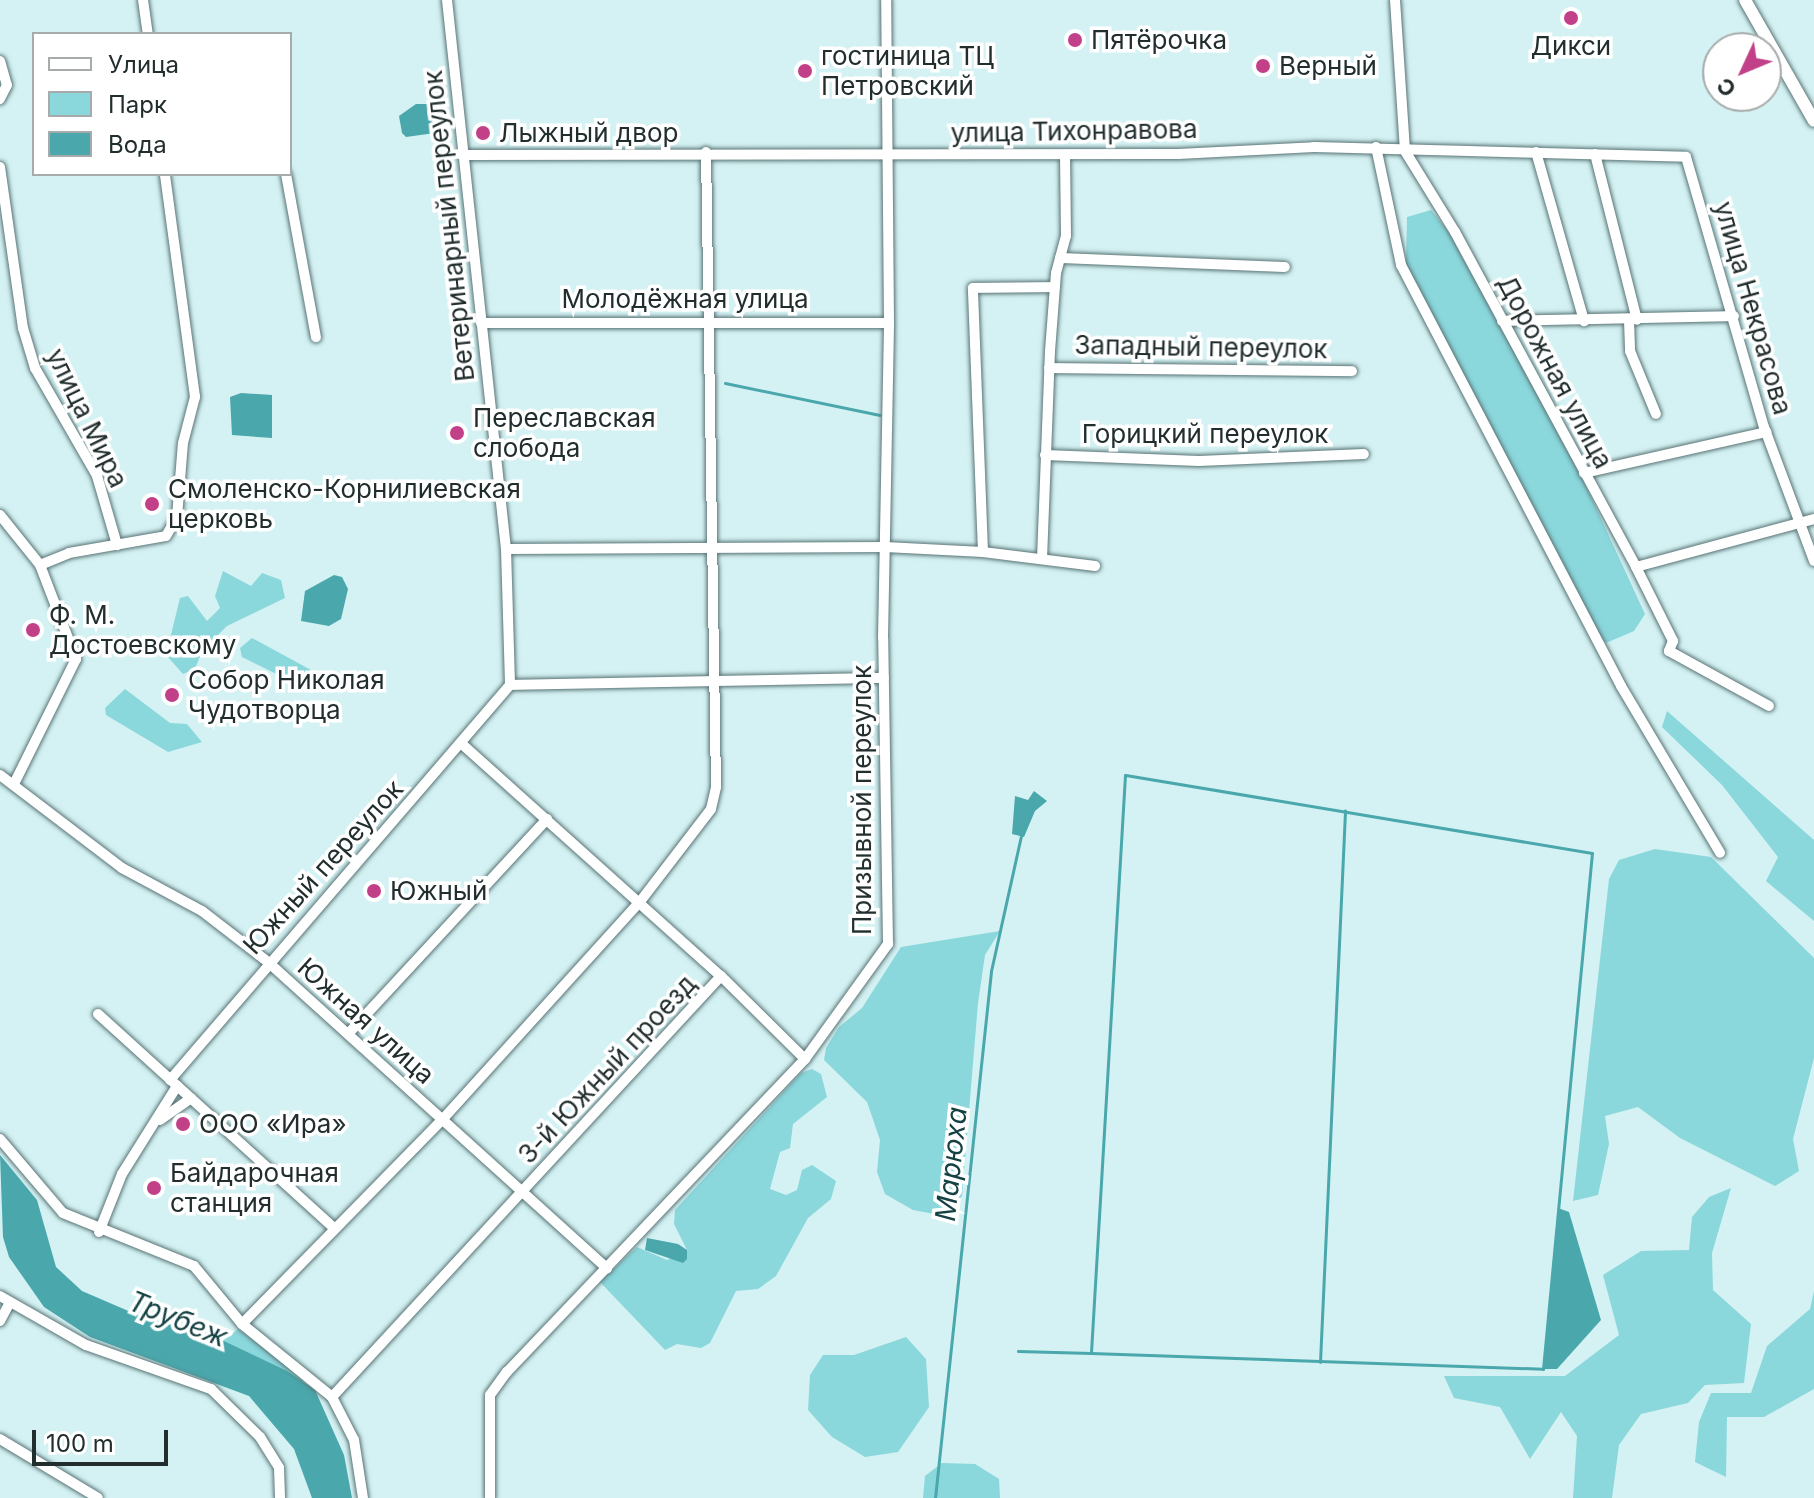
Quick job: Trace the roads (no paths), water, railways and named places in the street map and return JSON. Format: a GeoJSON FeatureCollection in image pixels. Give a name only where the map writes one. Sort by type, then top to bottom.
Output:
{"type":"FeatureCollection","features":[{"type":"Feature","properties":{"kind":"main road"},"geometry":{"type":"LineString","coordinates":[[1745,0],[1814,121]]}},
{"type":"Feature","properties":{"kind":"street"},"geometry":{"type":"LineString","coordinates":[[143,0],[148,32]]}},
{"type":"Feature","properties":{"kind":"street","name":"Ветеринарный переулок"},"geometry":{"type":"LineString","coordinates":[[447,0],[506,549],[510,685]]}},
{"type":"Feature","properties":{"kind":"street","name":"Призывной переулок"},"geometry":{"type":"LineString","coordinates":[[490,1498],[490,1395],[805,1059],[888,944],[884,827],[889,323],[886,0]]}},
{"type":"Feature","properties":{"kind":"street","name":"Дорожная улица"},"geometry":{"type":"LineString","coordinates":[[1395,0],[1405,151],[1636,567],[1673,641],[1669,651],[1769,706]]}},
{"type":"Feature","properties":{"kind":"street"},"geometry":{"type":"LineString","coordinates":[[0,61],[7,85],[0,99]]}},
{"type":"Feature","properties":{"kind":"street"},"geometry":{"type":"LineString","coordinates":[[1376,147],[1401,265],[1621,686],[1720,853]]}},
{"type":"Feature","properties":{"kind":"street","name":"улица Тихонравова"},"geometry":{"type":"LineString","coordinates":[[462,155],[706,152],[1065,155],[1376,147],[1405,151],[1686,157]]}},
{"type":"Feature","properties":{"kind":"street"},"geometry":{"type":"LineString","coordinates":[[242,1324],[333,1227],[442,1120],[639,903],[701,827],[716,787],[705,319],[706,152]]}},
{"type":"Feature","properties":{"kind":"street"},"geometry":{"type":"LineString","coordinates":[[1536,152],[1584,321]]}},
{"type":"Feature","properties":{"kind":"street"},"geometry":{"type":"LineString","coordinates":[[1595,154],[1633,320],[1630,351],[1656,414]]}},
{"type":"Feature","properties":{"kind":"street"},"geometry":{"type":"LineString","coordinates":[[1042,559],[1049,368],[1055,287],[1067,207],[1065,155]]}},
{"type":"Feature","properties":{"kind":"street","name":"улица Некрасова"},"geometry":{"type":"LineString","coordinates":[[1686,157],[1766,432],[1814,561]]}},
{"type":"Feature","properties":{"kind":"street","name":"улица Мира"},"geometry":{"type":"LineString","coordinates":[[0,167],[23,328],[35,368],[97,476],[117,545]]}},
{"type":"Feature","properties":{"kind":"street"},"geometry":{"type":"LineString","coordinates":[[40,565],[166,536],[173,528],[195,397],[165,176]]}},
{"type":"Feature","properties":{"kind":"street"},"geometry":{"type":"LineString","coordinates":[[286,176],[316,337]]}},
{"type":"Feature","properties":{"kind":"street"},"geometry":{"type":"LineString","coordinates":[[1060,258],[1285,267]]}},
{"type":"Feature","properties":{"kind":"street"},"geometry":{"type":"LineString","coordinates":[[983,552],[973,288],[1055,287]]}},
{"type":"Feature","properties":{"kind":"street"},"geometry":{"type":"LineString","coordinates":[[1502,321],[1734,316]]}},
{"type":"Feature","properties":{"kind":"street","name":"Молодёжная улица"},"geometry":{"type":"LineString","coordinates":[[481,323],[705,319],[889,323]]}},
{"type":"Feature","properties":{"kind":"street","name":"Западный переулок"},"geometry":{"type":"LineString","coordinates":[[1049,368],[1352,371]]}},
{"type":"Feature","properties":{"kind":"street"},"geometry":{"type":"LineString","coordinates":[[1584,473],[1766,432]]}},
{"type":"Feature","properties":{"kind":"street","name":"Горицкий переулок"},"geometry":{"type":"LineString","coordinates":[[1045,455],[1199,461],[1364,454]]}},
{"type":"Feature","properties":{"kind":"street"},"geometry":{"type":"LineString","coordinates":[[0,515],[40,565],[76,659],[15,782]]}},
{"type":"Feature","properties":{"kind":"street"},"geometry":{"type":"LineString","coordinates":[[1636,567],[1814,519]]}},
{"type":"Feature","properties":{"kind":"street"},"geometry":{"type":"LineString","coordinates":[[506,549],[885,547],[983,552],[1095,566]]}},
{"type":"Feature","properties":{"kind":"street"},"geometry":{"type":"LineString","coordinates":[[510,685],[884,678]]}},
{"type":"Feature","properties":{"kind":"street","name":"Южный переулок"},"geometry":{"type":"LineString","coordinates":[[99,1232],[122,1174],[154,1123],[174,1083],[268,962],[462,744],[510,685]]}},
{"type":"Feature","properties":{"kind":"street"},"geometry":{"type":"LineString","coordinates":[[462,744],[721,976],[805,1059]]}},
{"type":"Feature","properties":{"kind":"street","name":"Южная улица"},"geometry":{"type":"LineString","coordinates":[[0,775],[15,782],[122,868],[202,911],[268,962],[607,1268]]}},
{"type":"Feature","properties":{"kind":"street"},"geometry":{"type":"LineString","coordinates":[[348,1034],[547,819]]}},
{"type":"Feature","properties":{"kind":"street","name":"3-й Южный проезд"},"geometry":{"type":"LineString","coordinates":[[332,1397],[721,976]]}},
{"type":"Feature","properties":{"kind":"street"},"geometry":{"type":"LineString","coordinates":[[98,1014],[333,1227]]}},
{"type":"Feature","properties":{"kind":"street"},"geometry":{"type":"LineString","coordinates":[[154,1123],[191,1098]]}},
{"type":"Feature","properties":{"kind":"street"},"geometry":{"type":"LineString","coordinates":[[0,1139],[63,1213],[99,1232],[185,1260],[203,1274],[242,1324],[332,1397],[354,1440],[363,1498]]}},
{"type":"Feature","properties":{"kind":"street"},"geometry":{"type":"LineString","coordinates":[[0,1296],[9,1304],[86,1345],[211,1389],[260,1437],[279,1468],[280,1498]]}},
{"type":"Feature","properties":{"kind":"street"},"geometry":{"type":"LineString","coordinates":[[0,1321],[9,1304]]}},
{"type":"Feature","properties":{"kind":"street"},"geometry":{"type":"LineString","coordinates":[[0,1439],[98,1498]]}},
{"type":"Feature","properties":{"kind":"water"},"geometry":{"type":"Polygon","coordinates":[[[416,104],[437,104],[442,109],[442,132],[406,137],[402,133],[399,116],[416,104]]]}},
{"type":"Feature","properties":{"kind":"water"},"geometry":{"type":"Polygon","coordinates":[[[241,393],[272,395],[272,438],[232,435],[230,397],[241,393]]]}},
{"type":"Feature","properties":{"kind":"water"},"geometry":{"type":"Polygon","coordinates":[[[334,575],[342,577],[348,589],[341,619],[329,626],[301,621],[305,591],[334,575]]]}},
{"type":"Feature","properties":{"kind":"water"},"geometry":{"type":"Polygon","coordinates":[[[1034,791],[1047,801],[1035,811],[1024,837],[1012,834],[1015,796],[1028,800],[1034,791]]]}},
{"type":"Feature","properties":{"kind":"water"},"geometry":{"type":"Polygon","coordinates":[[[0,1155],[37,1200],[56,1267],[82,1291],[147,1319],[207,1333],[287,1371],[315,1390],[344,1455],[352,1498],[312,1498],[294,1449],[249,1396],[90,1337],[44,1307],[9,1257],[3,1237],[0,1155]]]}},
{"type":"Feature","properties":{"kind":"water"},"geometry":{"type":"Polygon","coordinates":[[[1558,1208],[1569,1212],[1601,1320],[1557,1369],[1543,1369],[1558,1208]]]}},
{"type":"Feature","properties":{"kind":"water"},"geometry":{"type":"Polygon","coordinates":[[[647,1238],[678,1244],[687,1250],[687,1259],[683,1263],[645,1250],[647,1238]]]}},
{"type":"Feature","properties":{"kind":"waterway"},"geometry":{"type":"LineString","coordinates":[[725,383],[880,415]]}},
{"type":"Feature","properties":{"kind":"waterway"},"geometry":{"type":"LineString","coordinates":[[1018,1351],[1543,1369],[1592,853],[1125,775],[1091,1353]]}},
{"type":"Feature","properties":{"kind":"waterway"},"geometry":{"type":"LineString","coordinates":[[1320,1362],[1345,811]]}},
{"type":"Feature","properties":{"kind":"waterway","name":"Марюха"},"geometry":{"type":"LineString","coordinates":[[935,1498],[991,971],[1021,836]]}},
{"type":"Feature","properties":{"kind":"place","name":"Дикси"},"geometry":{"type":"Point","coordinates":[1571,18]}},
{"type":"Feature","properties":{"kind":"place","name":"Пятёрочка"},"geometry":{"type":"Point","coordinates":[1075,40]}},
{"type":"Feature","properties":{"kind":"place","name":"Верный"},"geometry":{"type":"Point","coordinates":[1263,66]}},
{"type":"Feature","properties":{"kind":"place","name":"гостиница ТЦ Петровский"},"geometry":{"type":"Point","coordinates":[805,71]}},
{"type":"Feature","properties":{"kind":"place","name":"Лыжный двор"},"geometry":{"type":"Point","coordinates":[483,133]}},
{"type":"Feature","properties":{"kind":"place","name":"Переславская слобода"},"geometry":{"type":"Point","coordinates":[457,433]}},
{"type":"Feature","properties":{"kind":"place","name":"Смоленско-Корнилиевская церковь"},"geometry":{"type":"Point","coordinates":[152,504]}},
{"type":"Feature","properties":{"kind":"place","name":"Ф. М. Достоевскому"},"geometry":{"type":"Point","coordinates":[33,630]}},
{"type":"Feature","properties":{"kind":"place","name":"Собор Николая Чудотворца"},"geometry":{"type":"Point","coordinates":[172,695]}},
{"type":"Feature","properties":{"kind":"place","name":"Южный"},"geometry":{"type":"Point","coordinates":[374,891]}},
{"type":"Feature","properties":{"kind":"place","name":"ООО «Ира»"},"geometry":{"type":"Point","coordinates":[183,1124]}},
{"type":"Feature","properties":{"kind":"place","name":"Байдарочная станция"},"geometry":{"type":"Point","coordinates":[154,1188]}},
{"type":"Feature","properties":{"kind":"water label","name":"Трубеж"},"geometry":{"type":"Point","coordinates":[178,1319]}}]}
